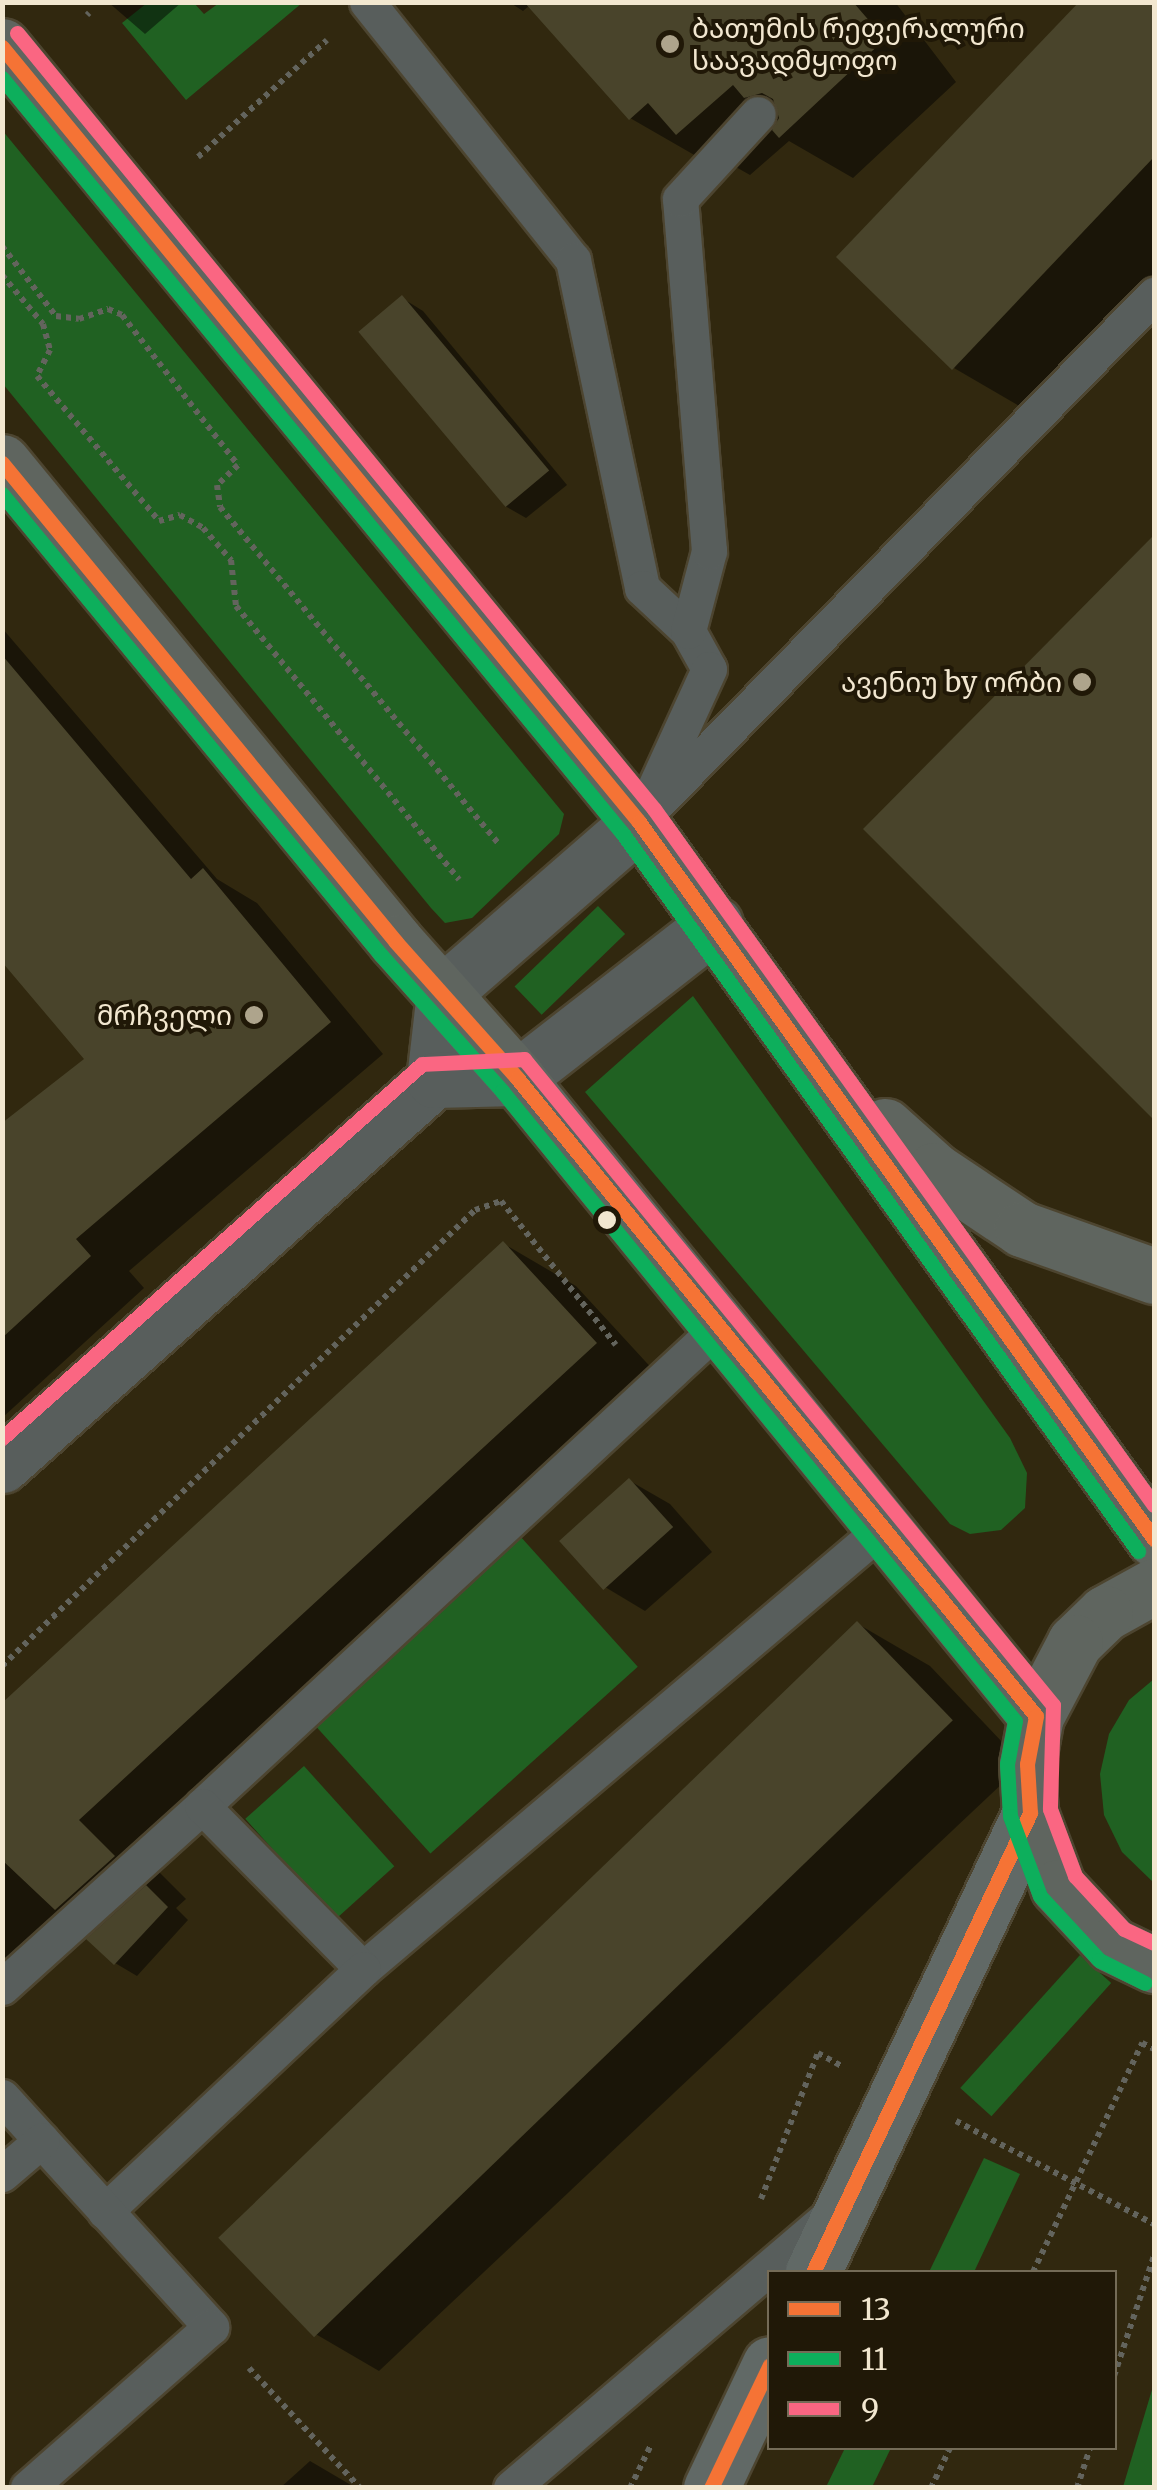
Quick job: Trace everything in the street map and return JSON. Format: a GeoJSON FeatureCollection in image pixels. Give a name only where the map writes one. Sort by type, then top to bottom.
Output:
{"type":"FeatureCollection","features":[{"type":"Feature","properties":{"kind":"main road"},"geometry":{"type":"LineString","coordinates":[[2,46],[639,822],[1154,1539]]}},
{"type":"Feature","properties":{"kind":"main road"},"geometry":{"type":"LineString","coordinates":[[2,462],[517,1078],[1036,1716]]}},
{"type":"Feature","properties":{"kind":"main road"},"geometry":{"type":"LineString","coordinates":[[813,1061],[934,1170],[1022,1230],[1154,1276]]}},
{"type":"Feature","properties":{"kind":"main road"},"geometry":{"type":"LineString","coordinates":[[1154,1586],[1106,1613],[1075,1642],[1036,1716],[1027,1764],[1030,1813],[1058,1887],[1112,1944],[1154,1965]]}},
{"type":"Feature","properties":{"kind":"main road"},"geometry":{"type":"LineString","coordinates":[[814,2270],[1030,1813]]}},
{"type":"Feature","properties":{"kind":"main road"},"geometry":{"type":"LineString","coordinates":[[711,2488],[767,2370]]}},
{"type":"Feature","properties":{"kind":"street"},"geometry":{"type":"LineString","coordinates":[[434,1080],[444,992],[639,822]]}},
{"type":"Feature","properties":{"kind":"street"},"geometry":{"type":"LineString","coordinates":[[2,1465],[434,1080],[517,1078],[714,924]]}},
{"type":"Feature","properties":{"kind":"lane"},"geometry":{"type":"LineString","coordinates":[[367,3],[573,260],[642,588],[688,631],[709,669],[639,822]]}},
{"type":"Feature","properties":{"kind":"lane"},"geometry":{"type":"LineString","coordinates":[[688,631],[710,551],[680,199],[758,114]]}},
{"type":"Feature","properties":{"kind":"lane"},"geometry":{"type":"LineString","coordinates":[[639,822],[1154,295]]}},
{"type":"Feature","properties":{"kind":"lane"},"geometry":{"type":"LineString","coordinates":[[2,1987],[718,1327]]}},
{"type":"Feature","properties":{"kind":"lane"},"geometry":{"type":"LineString","coordinates":[[106,2211],[363,1970],[884,1528]]}},
{"type":"Feature","properties":{"kind":"lane"},"geometry":{"type":"LineString","coordinates":[[202,1806],[363,1970]]}},
{"type":"Feature","properties":{"kind":"lane"},"geometry":{"type":"LineString","coordinates":[[2,2097],[211,2327],[28,2488]]}},
{"type":"Feature","properties":{"kind":"lane"},"geometry":{"type":"LineString","coordinates":[[2,2174],[42,2140]]}},
{"type":"Feature","properties":{"kind":"lane"},"geometry":{"type":"LineString","coordinates":[[510,2488],[847,2201]]}},
{"type":"Feature","properties":{"kind":"path"},"geometry":{"type":"LineString","coordinates":[[198,157],[367,3]]}},
{"type":"Feature","properties":{"kind":"path"},"geometry":{"type":"LineString","coordinates":[[2,246],[56,316],[79,319],[108,310],[122,315],[238,464],[217,485],[220,508],[498,843]]}},
{"type":"Feature","properties":{"kind":"path"},"geometry":{"type":"LineString","coordinates":[[2,275],[44,324],[50,350],[37,376],[159,521],[180,515],[192,521],[232,560],[236,606],[460,879]]}},
{"type":"Feature","properties":{"kind":"path"},"geometry":{"type":"LineString","coordinates":[[2,1666],[474,1210],[501,1201],[650,1390]]}},
{"type":"Feature","properties":{"kind":"path"},"geometry":{"type":"LineString","coordinates":[[1034,2270],[1142,2043],[1154,2049]]}},
{"type":"Feature","properties":{"kind":"path"},"geometry":{"type":"LineString","coordinates":[[993,2138],[1154,2224]]}},
{"type":"Feature","properties":{"kind":"path"},"geometry":{"type":"LineString","coordinates":[[1117,2367],[1154,2256]]}},
{"type":"Feature","properties":{"kind":"path"},"geometry":{"type":"LineString","coordinates":[[211,2327],[360,2488]]}},
{"type":"Feature","properties":{"kind":"path"},"geometry":{"type":"LineString","coordinates":[[931,2488],[949,2450]]}},
{"type":"Feature","properties":{"kind":"path"},"geometry":{"type":"LineString","coordinates":[[1077,2488],[1089,2450]]}},
{"type":"Feature","properties":{"kind":"green space"},"geometry":{"type":"Polygon","coordinates":[[[147,3],[194,3],[204,14],[219,3],[302,3],[186,100],[122,23],[147,3]]]}},
{"type":"Feature","properties":{"kind":"green space"},"geometry":{"type":"Polygon","coordinates":[[[2,130],[564,814],[559,834],[472,918],[445,923],[431,908],[3,384],[2,130]]]}},
{"type":"Feature","properties":{"kind":"green space"},"geometry":{"type":"Polygon","coordinates":[[[598,906],[625,934],[542,1015],[515,987],[598,906]]]}},
{"type":"Feature","properties":{"kind":"green space"},"geometry":{"type":"Polygon","coordinates":[[[693,996],[1010,1438],[1027,1473],[1025,1508],[1001,1530],[970,1534],[950,1524],[585,1092],[693,996]]]}},
{"type":"Feature","properties":{"kind":"green space"},"geometry":{"type":"Polygon","coordinates":[[[520,1536],[638,1667],[430,1853],[313,1723],[520,1536]]]}},
{"type":"Feature","properties":{"kind":"green space"},"geometry":{"type":"Polygon","coordinates":[[[1154,1679],[1154,1883],[1122,1852],[1104,1815],[1100,1774],[1109,1734],[1129,1700],[1154,1679]]]}},
{"type":"Feature","properties":{"kind":"green space"},"geometry":{"type":"Polygon","coordinates":[[[304,1766],[394,1866],[336,1919],[245,1819],[304,1766]]]}},
{"type":"Feature","properties":{"kind":"green space"},"geometry":{"type":"Polygon","coordinates":[[[1080,1955],[1111,1983],[991,2116],[960,2088],[1080,1955]]]}},
{"type":"Feature","properties":{"kind":"green space"},"geometry":{"type":"Polygon","coordinates":[[[984,2158],[1020,2174],[975,2270],[930,2270],[984,2158]]]}},
{"type":"Feature","properties":{"kind":"green space"},"geometry":{"type":"Polygon","coordinates":[[[1154,2383],[1154,2487],[1123,2487],[1154,2383]]]}},
{"type":"Feature","properties":{"kind":"green space"},"geometry":{"type":"Polygon","coordinates":[[[844,2450],[890,2450],[872,2487],[826,2487],[844,2450]]]}},
{"type":"Feature","properties":{"kind":"building","name":"ბათუმის რეფერალური საავადმყოფო"},"geometry":{"type":"Polygon","coordinates":[[[524,2],[853,2],[885,39],[779,138],[772,130],[779,118],[773,99],[762,93],[744,98],[733,85],[676,135],[648,103],[629,120],[524,2]]]}},
{"type":"Feature","properties":{"kind":"building"},"geometry":{"type":"Polygon","coordinates":[[[1079,2],[1154,2],[1154,157],[952,370],[836,257],[1079,2]]]}},
{"type":"Feature","properties":{"kind":"building"},"geometry":{"type":"Polygon","coordinates":[[[402,295],[549,470],[506,507],[358,332],[402,295]]]}},
{"type":"Feature","properties":{"kind":"building","name":"ავენიუ by ორბი"},"geometry":{"type":"Polygon","coordinates":[[[1154,535],[1154,1120],[863,829],[1154,535]]]}},
{"type":"Feature","properties":{"kind":"building"},"geometry":{"type":"Polygon","coordinates":[[[2,655],[191,879],[203,868],[331,1022],[76,1239],[91,1256],[2,1338],[2,1123],[84,1059],[2,962],[2,655]]]}},
{"type":"Feature","properties":{"kind":"building"},"geometry":{"type":"Polygon","coordinates":[[[503,1241],[597,1343],[79,1820],[115,1856],[55,1910],[2,1860],[2,1703],[503,1241]]]}},
{"type":"Feature","properties":{"kind":"building"},"geometry":{"type":"Polygon","coordinates":[[[629,1478],[673,1527],[603,1590],[559,1541],[629,1478]]]}},
{"type":"Feature","properties":{"kind":"building"},"geometry":{"type":"Polygon","coordinates":[[[857,1621],[953,1720],[314,2337],[218,2238],[857,1621]]]}},
{"type":"Feature","properties":{"kind":"building"},"geometry":{"type":"Polygon","coordinates":[[[146,1885],[168,1907],[114,1965],[86,1939],[146,1885]]]}},
{"type":"Feature","properties":{"kind":"transit line","name":"9"},"geometry":{"type":"LineString","coordinates":[[17,33],[654,809],[1154,1505]]}},
{"type":"Feature","properties":{"kind":"transit line","name":"13"},"geometry":{"type":"LineString","coordinates":[[2,47],[639,822],[1154,1539]]}},
{"type":"Feature","properties":{"kind":"transit line","name":"11"},"geometry":{"type":"LineString","coordinates":[[2,78],[623,834],[1138,1551]]}},
{"type":"Feature","properties":{"kind":"transit line","name":"13"},"geometry":{"type":"LineString","coordinates":[[2,463],[396,942],[517,1078],[1036,1716],[1027,1764],[1030,1813],[814,2270]]}},
{"type":"Feature","properties":{"kind":"transit line","name":"11"},"geometry":{"type":"LineString","coordinates":[[2,494],[381,955],[502,1091],[1015,1721],[1007,1764],[1010,1816],[1040,1896],[1099,1960],[1145,1983]]}},
{"type":"Feature","properties":{"kind":"transit line","name":"9"},"geometry":{"type":"LineString","coordinates":[[2,1438],[422,1064],[524,1059],[1053,1705],[1050,1809],[1075,1876],[1124,1929],[1154,1943]]}},
{"type":"Feature","properties":{"kind":"transit line","name":"13"},"geometry":{"type":"LineString","coordinates":[[711,2488],[767,2371]]}},
{"type":"Feature","properties":{"kind":"place","name":"ბათუმის რეფერალური საავადმყოფო"},"geometry":{"type":"Point","coordinates":[670,44]}},
{"type":"Feature","properties":{"kind":"place","name":"ავენიუ by ორბი"},"geometry":{"type":"Point","coordinates":[1082,682]}},
{"type":"Feature","properties":{"kind":"place","name":"მრჩველი"},"geometry":{"type":"Point","coordinates":[254,1015]}}]}
